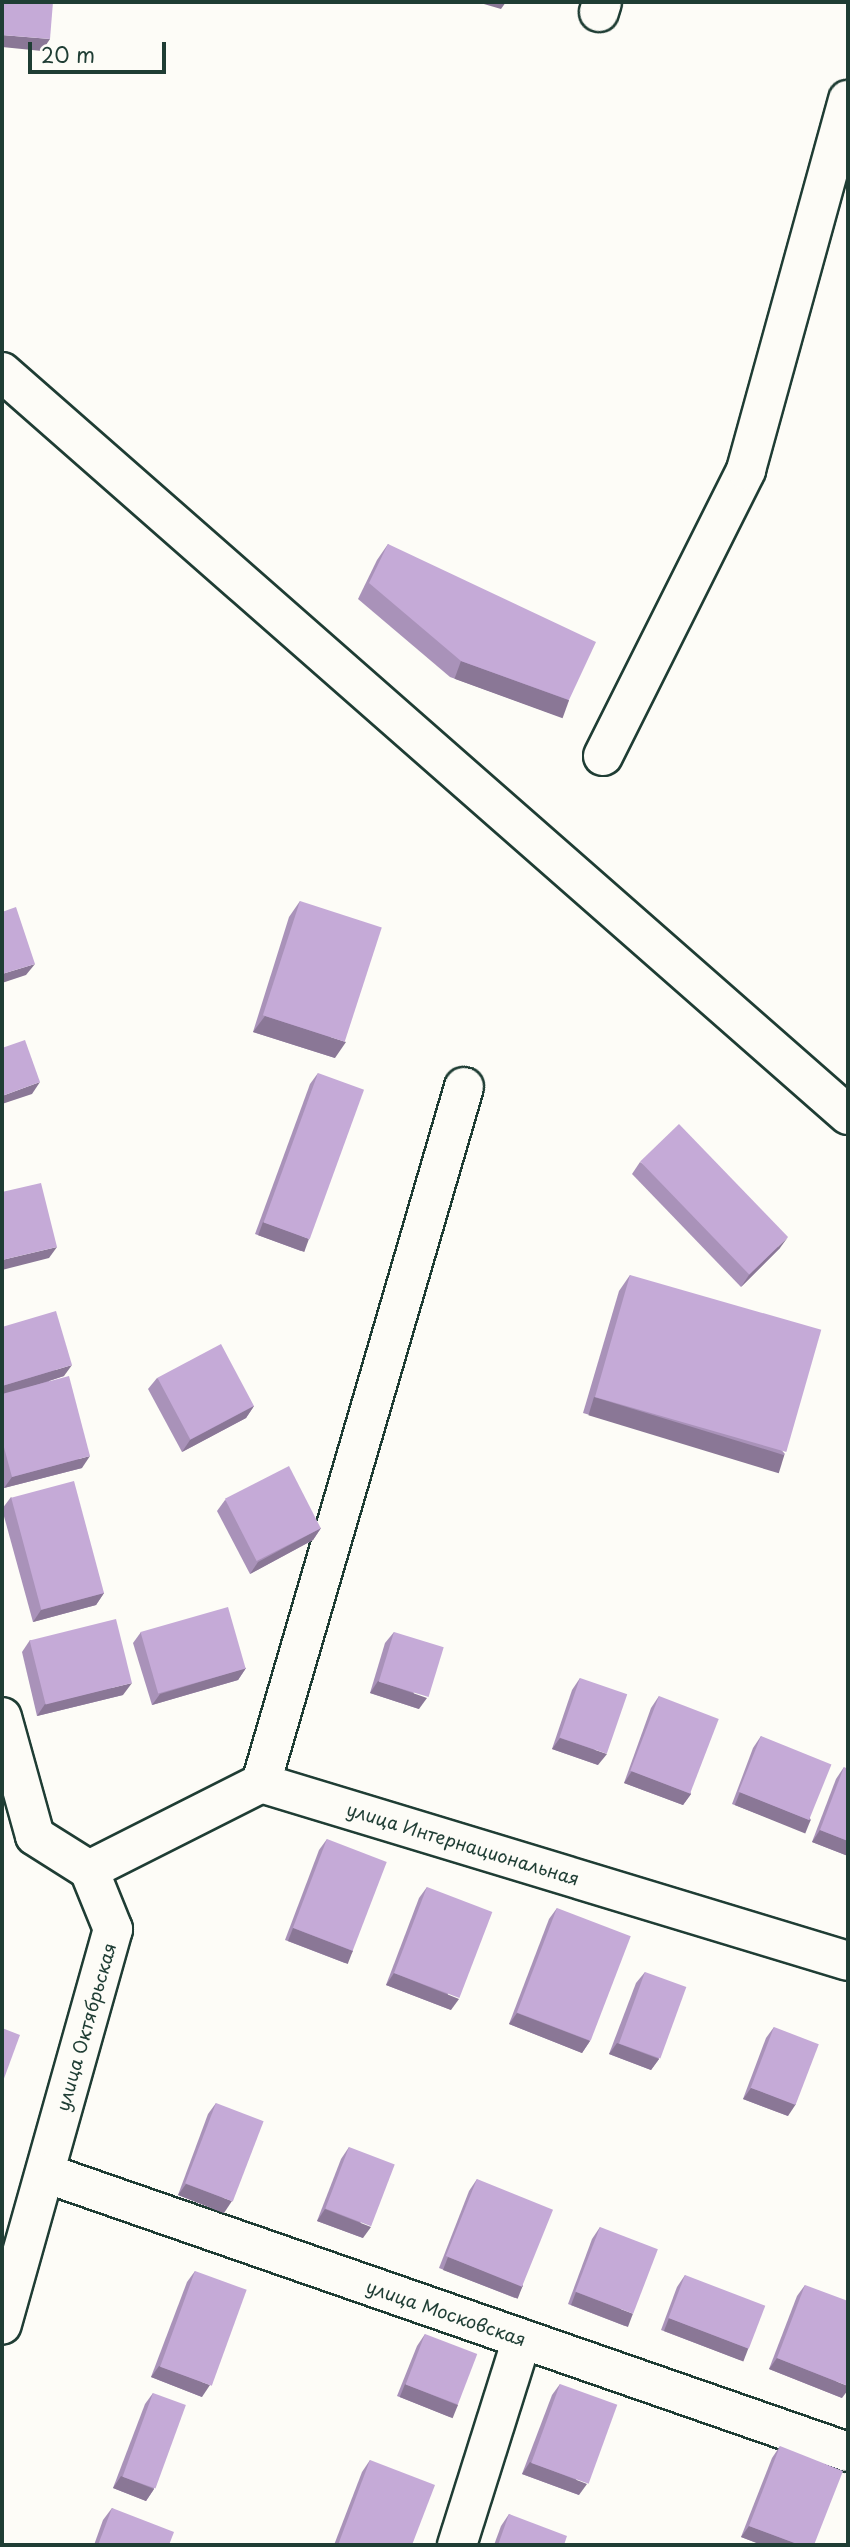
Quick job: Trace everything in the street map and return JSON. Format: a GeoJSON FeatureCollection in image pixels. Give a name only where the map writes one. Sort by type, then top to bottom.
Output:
{"type":"FeatureCollection","features":[{"type":"Feature","properties":{"kind":"street"},"geometry":{"type":"LineString","coordinates":[[603,756],[746,470],[848,100]]}},
{"type":"Feature","properties":{"kind":"street"},"geometry":{"type":"LineString","coordinates":[[2,372],[848,1115]]}},
{"type":"Feature","properties":{"kind":"street"},"geometry":{"type":"LineString","coordinates":[[2,1717],[35,1836],[89,1870],[261,1783],[464,1087]]}},
{"type":"Feature","properties":{"kind":"street","name":"улица Интернациональная"},"geometry":{"type":"LineString","coordinates":[[261,1783],[848,1961]]}},
{"type":"Feature","properties":{"kind":"street","name":"улица Октябрьская"},"geometry":{"type":"LineString","coordinates":[[2,2325],[113,1930],[89,1870]]}},
{"type":"Feature","properties":{"kind":"street","name":"улица Московская"},"geometry":{"type":"LineString","coordinates":[[45,2173],[848,2452]]}},
{"type":"Feature","properties":{"kind":"street"},"geometry":{"type":"LineString","coordinates":[[457,2545],[522,2339]]}},
{"type":"Feature","properties":{"kind":"building"},"geometry":{"type":"Polygon","coordinates":[[[2,2],[53,2],[50,39],[2,35],[2,2]]]}},
{"type":"Feature","properties":{"kind":"building"},"geometry":{"type":"Polygon","coordinates":[[[388,544],[596,642],[569,700],[461,661],[369,583],[388,544]]]}},
{"type":"Feature","properties":{"kind":"building"},"geometry":{"type":"Polygon","coordinates":[[[300,901],[382,928],[345,1042],[263,1015],[300,901]]]}},
{"type":"Feature","properties":{"kind":"building"},"geometry":{"type":"Polygon","coordinates":[[[16,907],[35,964],[2,974],[2,912],[16,907]]]}},
{"type":"Feature","properties":{"kind":"building"},"geometry":{"type":"Polygon","coordinates":[[[25,1040],[40,1082],[2,1096],[2,1048],[25,1040]]]}},
{"type":"Feature","properties":{"kind":"building"},"geometry":{"type":"Polygon","coordinates":[[[318,1073],[364,1090],[310,1239],[264,1222],[318,1073]]]}},
{"type":"Feature","properties":{"kind":"building"},"geometry":{"type":"Polygon","coordinates":[[[679,1124],[788,1237],[749,1274],[640,1162],[679,1124]]]}},
{"type":"Feature","properties":{"kind":"building"},"geometry":{"type":"Polygon","coordinates":[[[41,1183],[57,1247],[2,1260],[2,1192],[41,1183]]]}},
{"type":"Feature","properties":{"kind":"building"},"geometry":{"type":"Polygon","coordinates":[[[630,1275],[821,1330],[786,1452],[595,1397],[630,1275]]]}},
{"type":"Feature","properties":{"kind":"building"},"geometry":{"type":"Polygon","coordinates":[[[56,1311],[72,1365],[2,1386],[2,1327],[56,1311]]]}},
{"type":"Feature","properties":{"kind":"building"},"geometry":{"type":"Polygon","coordinates":[[[221,1344],[254,1406],[190,1440],[157,1378],[221,1344]]]}},
{"type":"Feature","properties":{"kind":"building"},"geometry":{"type":"Polygon","coordinates":[[[69,1376],[90,1456],[12,1477],[2,1440],[2,1394],[69,1376]]]}},
{"type":"Feature","properties":{"kind":"building"},"geometry":{"type":"Polygon","coordinates":[[[289,1466],[321,1528],[257,1561],[225,1499],[289,1466]]]}},
{"type":"Feature","properties":{"kind":"building"},"geometry":{"type":"Polygon","coordinates":[[[74,1481],[104,1593],[41,1610],[11,1498],[74,1481]]]}},
{"type":"Feature","properties":{"kind":"building"},"geometry":{"type":"Polygon","coordinates":[[[228,1607],[246,1669],[158,1694],[141,1632],[228,1607]]]}},
{"type":"Feature","properties":{"kind":"building"},"geometry":{"type":"Polygon","coordinates":[[[116,1619],[132,1683],[46,1705],[30,1641],[116,1619]]]}},
{"type":"Feature","properties":{"kind":"building"},"geometry":{"type":"Polygon","coordinates":[[[394,1632],[444,1647],[429,1697],[379,1682],[394,1632]]]}},
{"type":"Feature","properties":{"kind":"building"},"geometry":{"type":"Polygon","coordinates":[[[580,1678],[627,1694],[607,1754],[559,1738],[580,1678]]]}},
{"type":"Feature","properties":{"kind":"building"},"geometry":{"type":"Polygon","coordinates":[[[659,1696],[719,1719],[690,1794],[630,1771],[659,1696]]]}},
{"type":"Feature","properties":{"kind":"building"},"geometry":{"type":"Polygon","coordinates":[[[761,1736],[831,1764],[809,1820],[739,1792],[761,1736]]]}},
{"type":"Feature","properties":{"kind":"building"},"geometry":{"type":"Polygon","coordinates":[[[844,1767],[848,1769],[848,1841],[820,1830],[844,1767]]]}},
{"type":"Feature","properties":{"kind":"building"},"geometry":{"type":"Polygon","coordinates":[[[327,1839],[387,1862],[353,1951],[293,1928],[327,1839]]]}},
{"type":"Feature","properties":{"kind":"building"},"geometry":{"type":"Polygon","coordinates":[[[427,1887],[492,1912],[459,1998],[394,1973],[427,1887]]]}},
{"type":"Feature","properties":{"kind":"building"},"geometry":{"type":"Polygon","coordinates":[[[557,1908],[631,1936],[591,2041],[517,2013],[557,1908]]]}},
{"type":"Feature","properties":{"kind":"building"},"geometry":{"type":"Polygon","coordinates":[[[645,1972],[686,1987],[660,2058],[619,2043],[645,1972]]]}},
{"type":"Feature","properties":{"kind":"building"},"geometry":{"type":"Polygon","coordinates":[[[774,2027],[819,2044],[796,2105],[751,2088],[774,2027]]]}},
{"type":"Feature","properties":{"kind":"building"},"geometry":{"type":"Polygon","coordinates":[[[2,2028],[20,2035],[2,2084],[2,2028]]]}},
{"type":"Feature","properties":{"kind":"building"},"geometry":{"type":"Polygon","coordinates":[[[216,2103],[264,2121],[233,2202],[185,2183],[216,2103]]]}},
{"type":"Feature","properties":{"kind":"building"},"geometry":{"type":"Polygon","coordinates":[[[349,2147],[395,2165],[371,2226],[325,2209],[349,2147]]]}},
{"type":"Feature","properties":{"kind":"building"},"geometry":{"type":"Polygon","coordinates":[[[477,2179],[553,2210],[522,2287],[446,2256],[477,2179]]]}},
{"type":"Feature","properties":{"kind":"building"},"geometry":{"type":"Polygon","coordinates":[[[600,2227],[658,2249],[633,2314],[575,2291],[600,2227]]]}},
{"type":"Feature","properties":{"kind":"building"},"geometry":{"type":"Polygon","coordinates":[[[195,2271],[247,2290],[212,2386],[160,2367],[195,2271]]]}},
{"type":"Feature","properties":{"kind":"building"},"geometry":{"type":"Polygon","coordinates":[[[685,2275],[765,2306],[749,2349],[669,2318],[685,2275]]]}},
{"type":"Feature","properties":{"kind":"building"},"geometry":{"type":"Polygon","coordinates":[[[805,2285],[848,2301],[848,2386],[777,2358],[805,2285]]]}},
{"type":"Feature","properties":{"kind":"building"},"geometry":{"type":"Polygon","coordinates":[[[425,2334],[477,2354],[458,2404],[406,2384],[425,2334]]]}},
{"type":"Feature","properties":{"kind":"building"},"geometry":{"type":"Polygon","coordinates":[[[560,2384],[617,2405],[589,2484],[531,2463],[560,2384]]]}},
{"type":"Feature","properties":{"kind":"building"},"geometry":{"type":"Polygon","coordinates":[[[153,2393],[186,2405],[155,2489],[123,2477],[153,2393]]]}},
{"type":"Feature","properties":{"kind":"building"},"geometry":{"type":"Polygon","coordinates":[[[780,2446],[843,2471],[814,2545],[800,2545],[749,2526],[780,2446]]]}},
{"type":"Feature","properties":{"kind":"building"},"geometry":{"type":"Polygon","coordinates":[[[370,2460],[435,2485],[412,2545],[338,2545],[370,2460]]]}},
{"type":"Feature","properties":{"kind":"building"},"geometry":{"type":"Polygon","coordinates":[[[112,2508],[174,2532],[169,2545],[98,2545],[112,2508]]]}},
{"type":"Feature","properties":{"kind":"building"},"geometry":{"type":"Polygon","coordinates":[[[509,2514],[567,2536],[564,2545],[498,2545],[509,2514]]]}}]}
